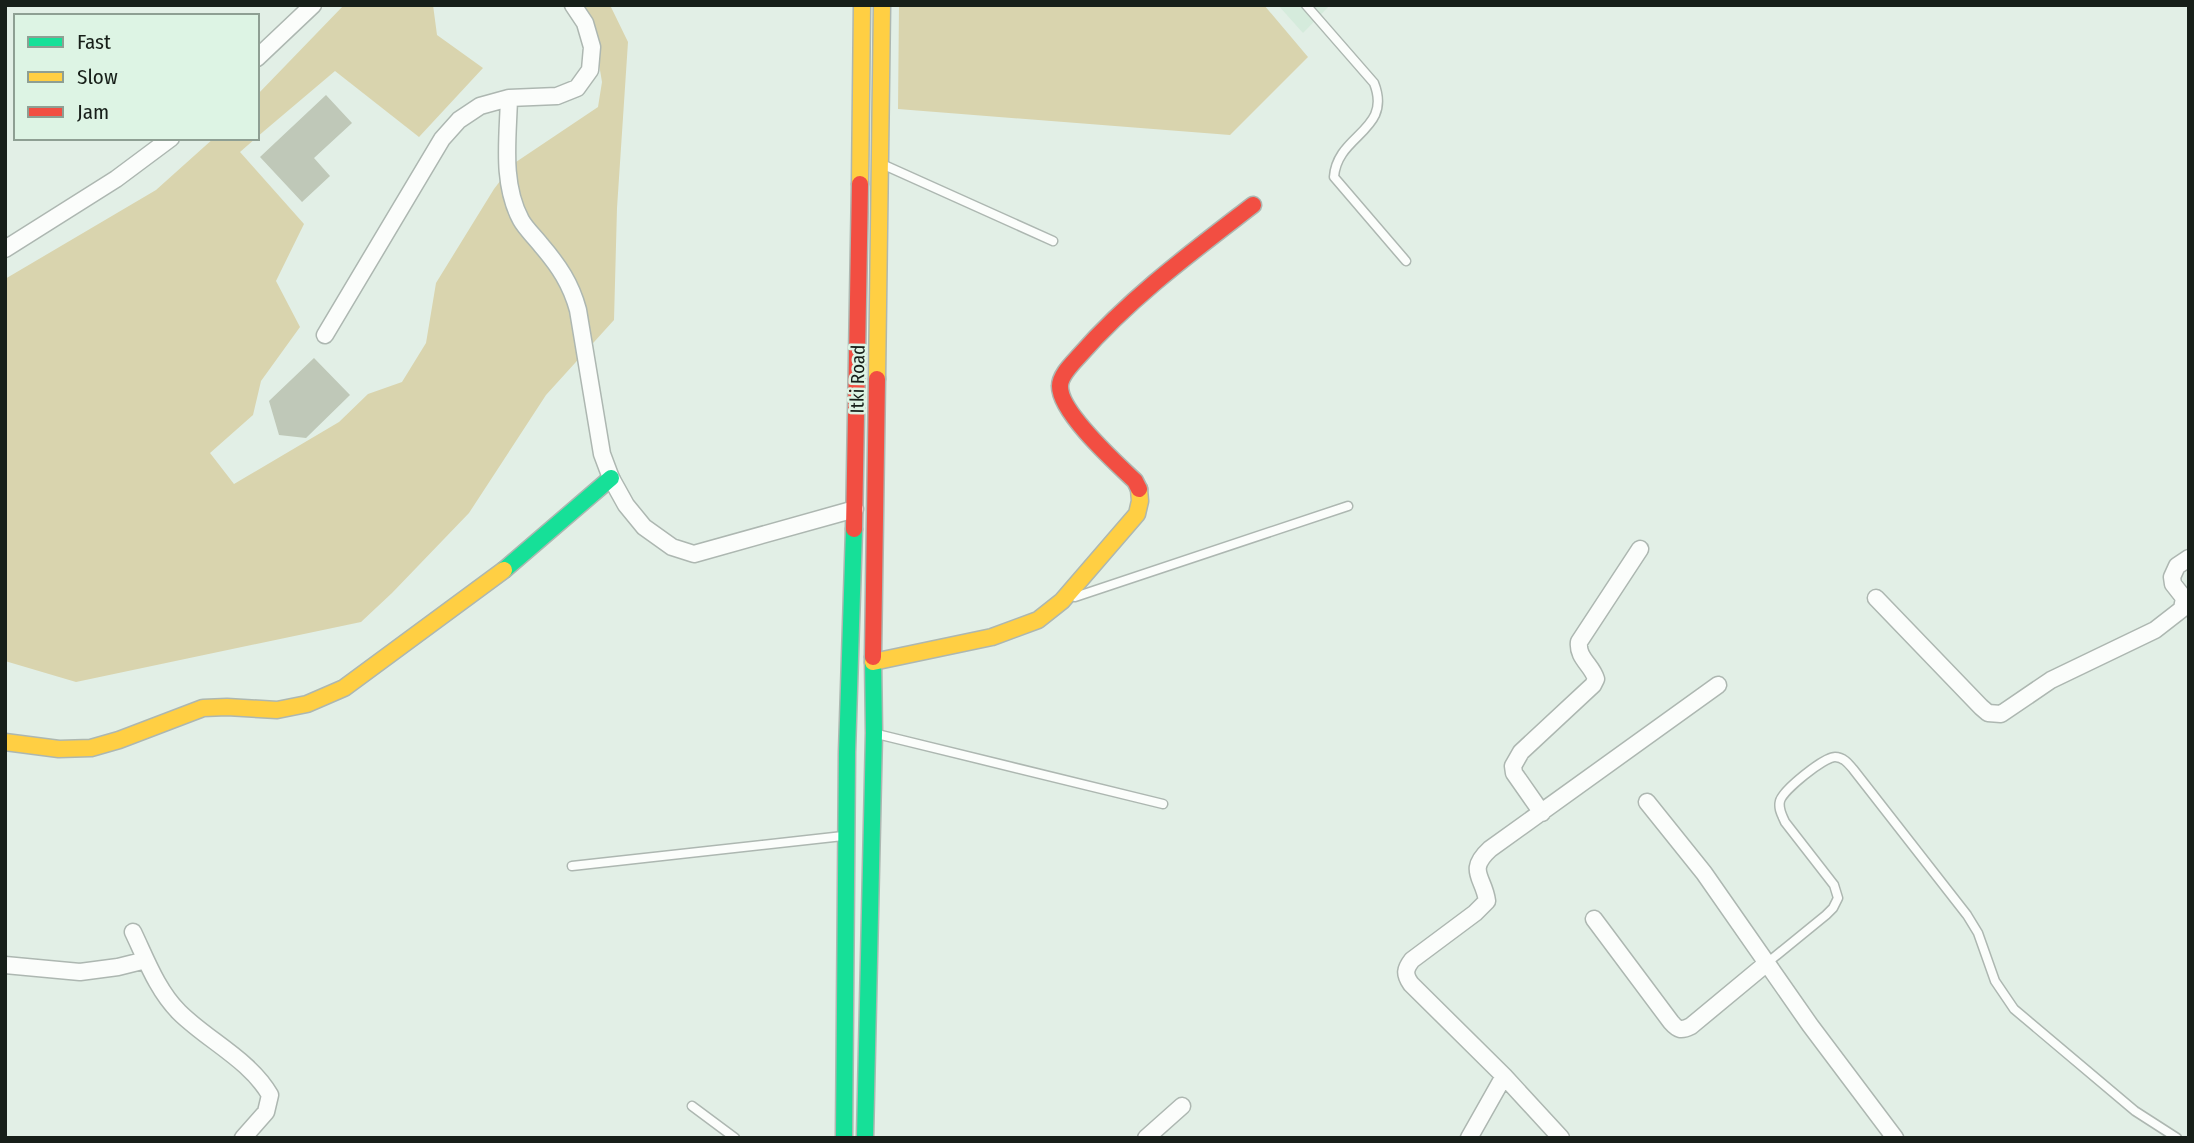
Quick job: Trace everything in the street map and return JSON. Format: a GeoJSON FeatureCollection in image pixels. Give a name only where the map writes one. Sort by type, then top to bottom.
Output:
{"type":"FeatureCollection","features":[{"type":"Feature","properties":{"kind":"main road","name":"Itki Road"},"geometry":{"type":"LineString","coordinates":[[844,1138],[847,752],[855,509],[862,5]]}},
{"type":"Feature","properties":{"kind":"main road"},"geometry":{"type":"LineString","coordinates":[[865,1138],[874,733],[882,5]]}},
{"type":"Feature","properties":{"kind":"main road"},"geometry":{"type":"LineString","coordinates":[[873,662],[1018,629],[1050,613],[1137,514],[1141,503],[1140,491],[1135,481],[1069,410],[1060,387],[1065,373],[1100,331],[1122,310],[1253,205]]}},
{"type":"Feature","properties":{"kind":"main road"},"geometry":{"type":"LineString","coordinates":[[5,742],[70,749],[89,748],[109,744],[205,708],[227,706],[270,710],[293,708],[322,700],[344,688],[514,563],[611,478]]}},
{"type":"Feature","properties":{"kind":"street"},"geometry":{"type":"LineString","coordinates":[[259,56],[313,5]]}},
{"type":"Feature","properties":{"kind":"street"},"geometry":{"type":"LineString","coordinates":[[325,335],[442,139],[459,120],[480,106],[509,98],[557,96],[577,88],[590,70],[592,47],[585,23],[573,5]]}},
{"type":"Feature","properties":{"kind":"street"},"geometry":{"type":"LineString","coordinates":[[509,98],[508,179],[514,201],[522,221],[560,268],[572,288],[602,454],[626,505],[644,527],[672,547],[694,554],[855,509]]}},
{"type":"Feature","properties":{"kind":"street"},"geometry":{"type":"LineString","coordinates":[[5,249],[116,178],[168,140]]}},
{"type":"Feature","properties":{"kind":"street"},"geometry":{"type":"LineString","coordinates":[[1542,813],[1514,773],[1513,766],[1521,752],[1593,685],[1596,679],[1594,671],[1581,657],[1579,642],[1640,549]]}},
{"type":"Feature","properties":{"kind":"street"},"geometry":{"type":"LineString","coordinates":[[1876,598],[1981,708],[1994,715],[2001,714],[2051,680],[2155,631],[2187,606],[2173,584],[2172,577],[2177,566],[2189,558]]}},
{"type":"Feature","properties":{"kind":"street"},"geometry":{"type":"LineString","coordinates":[[1561,1138],[1504,1076],[1411,984],[1406,976],[1406,968],[1412,960],[1482,908],[1487,901],[1477,876],[1481,857],[1718,685]]}},
{"type":"Feature","properties":{"kind":"street"},"geometry":{"type":"LineString","coordinates":[[1647,802],[1704,873],[1810,1025],[1895,1138]]}},
{"type":"Feature","properties":{"kind":"street"},"geometry":{"type":"LineString","coordinates":[[1594,919],[1671,1022],[1683,1030],[1767,963]]}},
{"type":"Feature","properties":{"kind":"street"},"geometry":{"type":"LineString","coordinates":[[133,932],[156,980],[177,1010],[243,1066],[265,1087],[270,1096],[266,1112],[243,1138]]}},
{"type":"Feature","properties":{"kind":"street"},"geometry":{"type":"LineString","coordinates":[[5,965],[80,972],[146,960]]}},
{"type":"Feature","properties":{"kind":"street"},"geometry":{"type":"LineString","coordinates":[[1469,1138],[1504,1076]]}},
{"type":"Feature","properties":{"kind":"street"},"geometry":{"type":"LineString","coordinates":[[1146,1138],[1182,1106]]}},
{"type":"Feature","properties":{"kind":"lane"},"geometry":{"type":"LineString","coordinates":[[1306,5],[1374,83],[1379,96],[1379,111],[1341,155],[1335,166],[1334,177],[1406,261]]}},
{"type":"Feature","properties":{"kind":"lane"},"geometry":{"type":"LineString","coordinates":[[881,164],[1053,240]]}},
{"type":"Feature","properties":{"kind":"lane"},"geometry":{"type":"LineString","coordinates":[[1062,601],[1348,506]]}},
{"type":"Feature","properties":{"kind":"lane"},"geometry":{"type":"LineString","coordinates":[[874,733],[1163,804]]}},
{"type":"Feature","properties":{"kind":"lane"},"geometry":{"type":"LineString","coordinates":[[1767,963],[1826,915],[1838,898],[1834,885],[1785,822],[1780,811],[1780,802],[1786,792],[1826,760],[1836,757],[1845,760],[1967,915],[1978,933],[1996,981],[2014,1009],[2135,1111],[2177,1138]]}},
{"type":"Feature","properties":{"kind":"lane"},"geometry":{"type":"LineString","coordinates":[[572,866],[846,835]]}},
{"type":"Feature","properties":{"kind":"lane"},"geometry":{"type":"LineString","coordinates":[[692,1105],[735,1138]]}},
{"type":"Feature","properties":{"kind":"shaded area"},"geometry":{"type":"Polygon","coordinates":[[[344,5],[433,5],[437,35],[483,68],[419,137],[335,71],[259,135],[259,93],[344,5]]]}},
{"type":"Feature","properties":{"kind":"shaded area"},"geometry":{"type":"Polygon","coordinates":[[[567,5],[610,5],[628,42],[617,208],[614,320],[546,395],[469,513],[361,622],[76,682],[5,661],[5,279],[156,190],[212,140],[254,140],[240,152],[304,224],[276,281],[300,327],[261,381],[253,415],[210,453],[234,484],[339,422],[368,394],[402,382],[426,343],[436,283],[494,189],[513,164],[598,107],[602,82],[593,28],[567,5]]]}},
{"type":"Feature","properties":{"kind":"shaded area"},"geometry":{"type":"Polygon","coordinates":[[[899,5],[1264,5],[1308,57],[1230,135],[898,109],[899,5]]]}},
{"type":"Feature","properties":{"kind":"shaded area"},"geometry":{"type":"Polygon","coordinates":[[[1278,5],[1330,5],[1303,33],[1278,5]]]}},
{"type":"Feature","properties":{"kind":"building"},"geometry":{"type":"Polygon","coordinates":[[[326,95],[352,123],[314,158],[330,176],[302,202],[260,157],[326,95]]]}},
{"type":"Feature","properties":{"kind":"building"},"geometry":{"type":"Polygon","coordinates":[[[314,358],[350,395],[306,438],[279,435],[269,401],[314,358]]]}},
{"type":"Feature","properties":{"kind":"traffic: fast"},"geometry":{"type":"LineString","coordinates":[[504,570],[611,478]]}},
{"type":"Feature","properties":{"kind":"traffic: fast"},"geometry":{"type":"LineString","coordinates":[[844,1138],[847,752],[854,529]]}},
{"type":"Feature","properties":{"kind":"traffic: fast"},"geometry":{"type":"LineString","coordinates":[[865,1138],[874,733],[873,657]]}},
{"type":"Feature","properties":{"kind":"traffic: slow"},"geometry":{"type":"LineString","coordinates":[[860,184],[862,5]]}},
{"type":"Feature","properties":{"kind":"traffic: slow"},"geometry":{"type":"LineString","coordinates":[[877,379],[882,5]]}},
{"type":"Feature","properties":{"kind":"traffic: slow"},"geometry":{"type":"LineString","coordinates":[[873,662],[992,637],[1038,620],[1062,601],[1137,514],[1139,489]]}},
{"type":"Feature","properties":{"kind":"traffic: slow"},"geometry":{"type":"LineString","coordinates":[[5,742],[59,749],[91,748],[203,708],[277,710],[307,704],[344,688],[504,570]]}},
{"type":"Feature","properties":{"kind":"traffic: jam"},"geometry":{"type":"LineString","coordinates":[[854,529],[860,184]]}},
{"type":"Feature","properties":{"kind":"traffic: jam"},"geometry":{"type":"LineString","coordinates":[[1139,489],[1135,481],[1078,423],[1062,397],[1062,378],[1100,334],[1141,294],[1253,205]]}},
{"type":"Feature","properties":{"kind":"traffic: jam"},"geometry":{"type":"LineString","coordinates":[[873,657],[877,379]]}}]}
